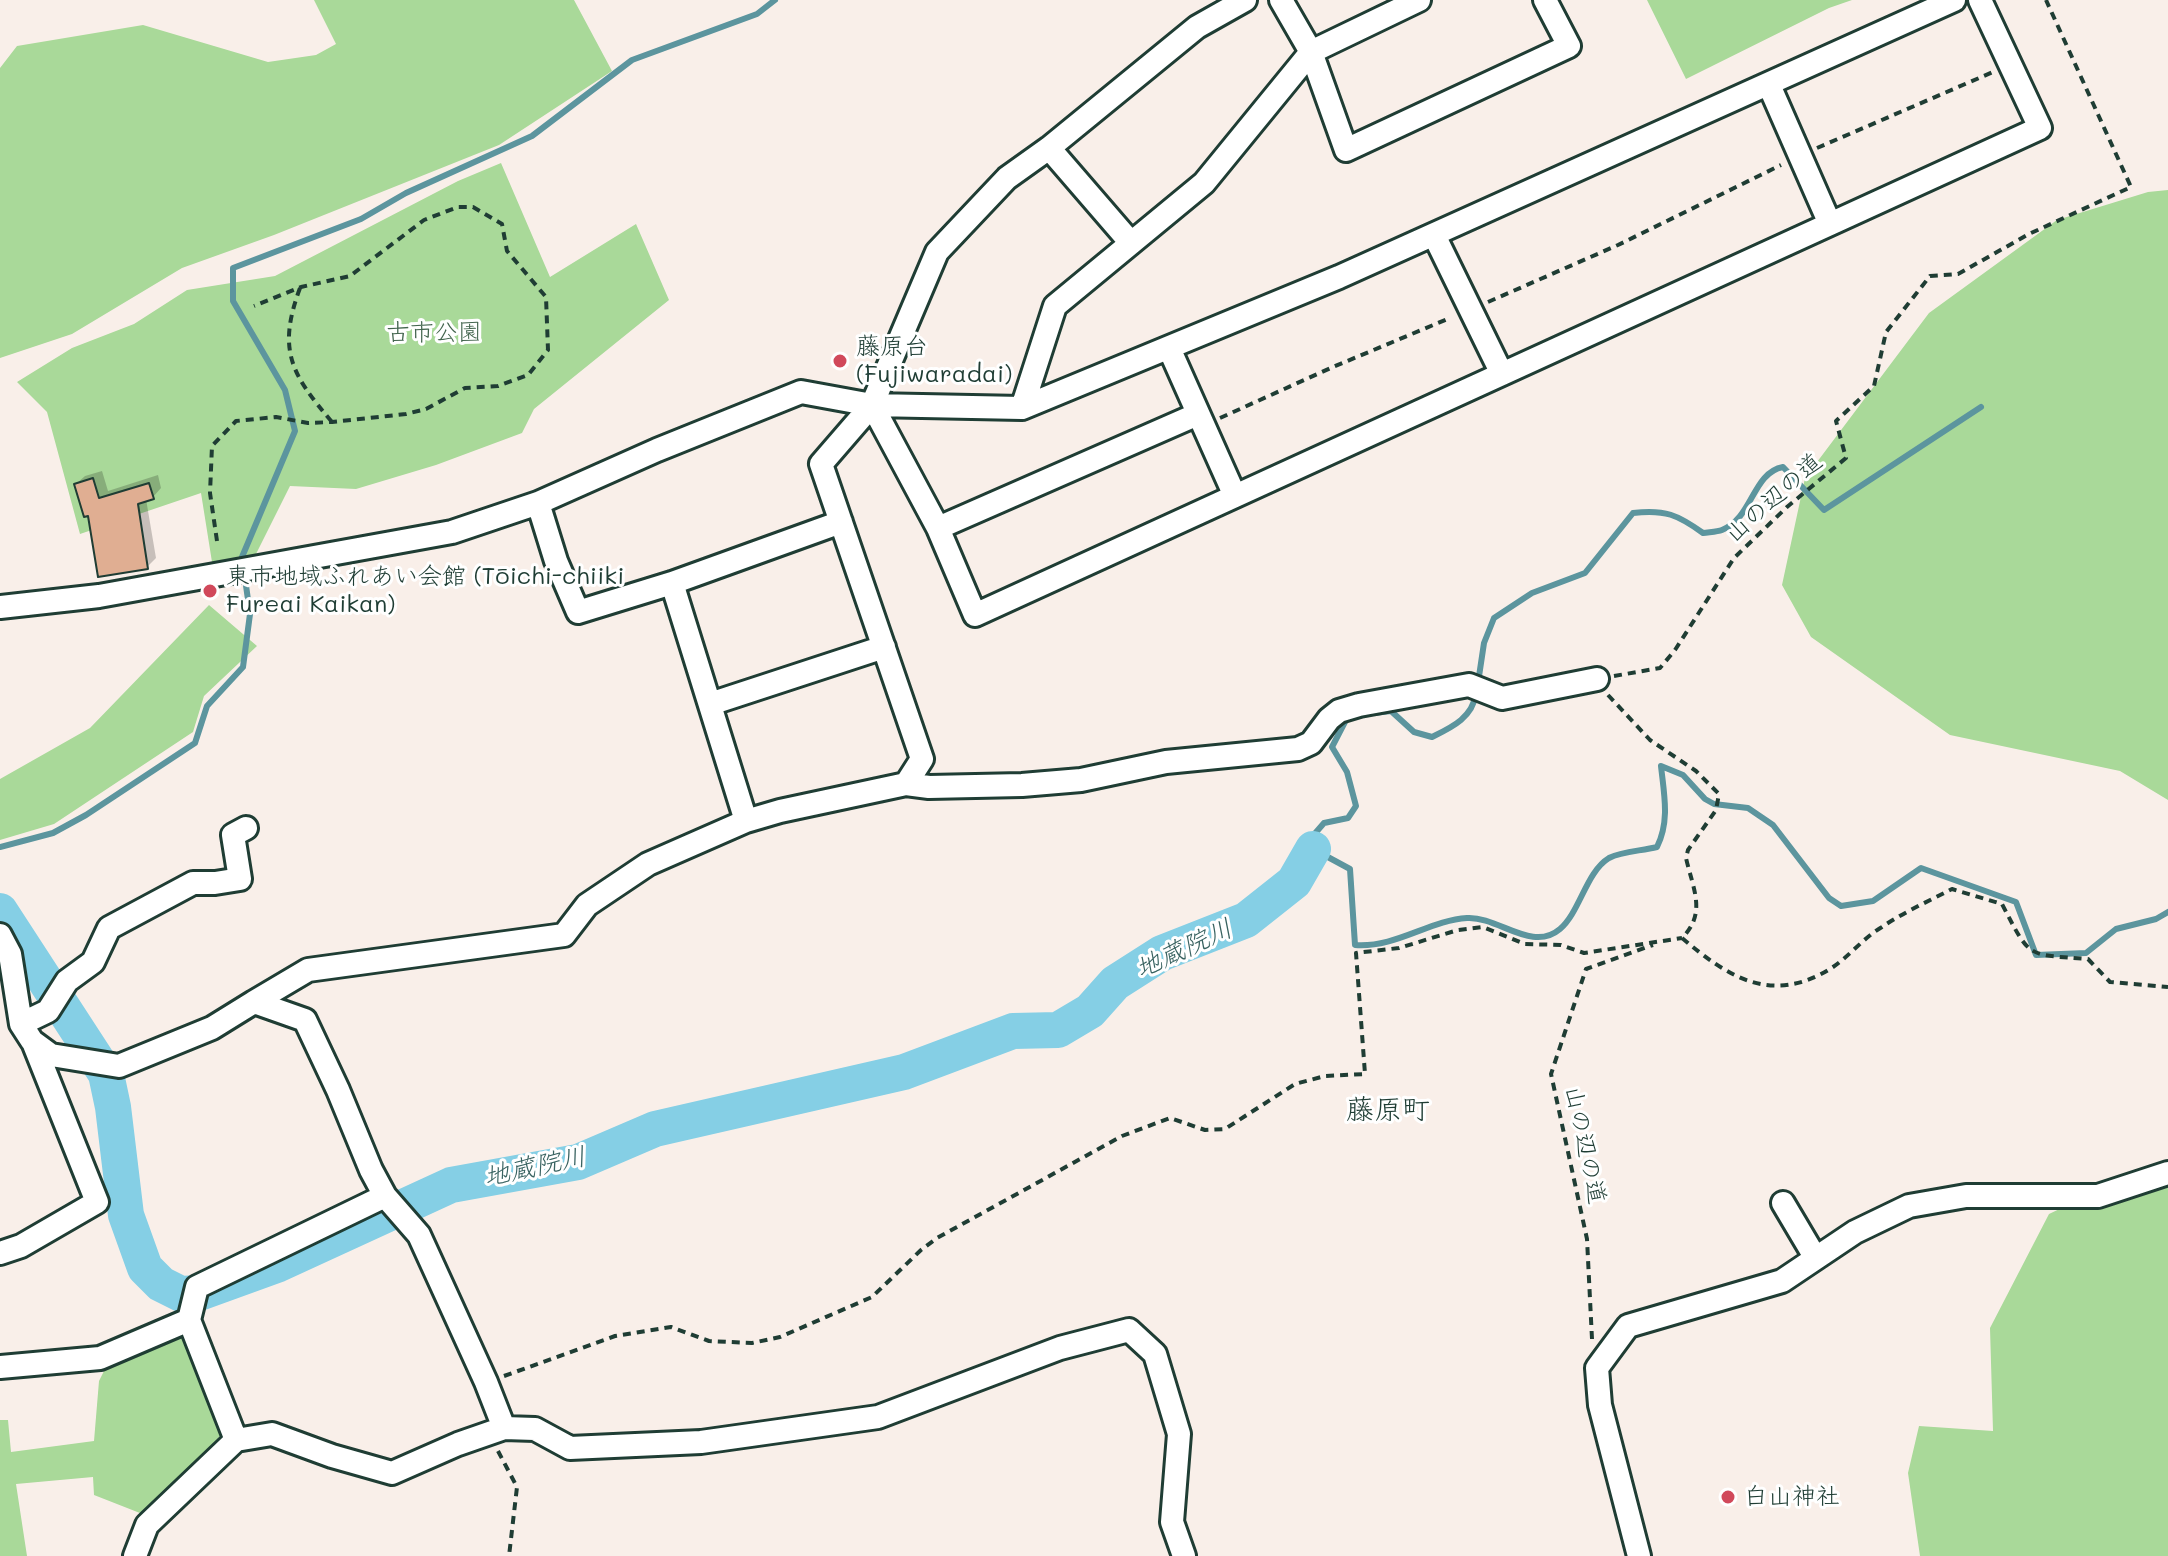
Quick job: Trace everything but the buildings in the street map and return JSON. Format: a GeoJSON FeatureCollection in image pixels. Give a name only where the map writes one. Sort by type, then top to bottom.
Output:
{"type":"FeatureCollection","features":[{"type":"Feature","properties":{"kind":"street"},"geometry":{"type":"LineString","coordinates":[[906,784],[922,759],[821,464],[872,405],[937,252],[1007,178],[1049,148],[1197,27],[1245,0]]}},
{"type":"Feature","properties":{"kind":"street"},"geometry":{"type":"LineString","coordinates":[[1281,0],[1311,52],[1346,150],[1569,46],[1545,0]]}},
{"type":"Feature","properties":{"kind":"street"},"geometry":{"type":"LineString","coordinates":[[1022,408],[1055,306],[1204,183],[1311,52],[1419,0]]}},
{"type":"Feature","properties":{"kind":"street"},"geometry":{"type":"LineString","coordinates":[[0,607],[99,596],[452,532],[538,503],[657,450],[801,392],[872,405],[1022,408],[1434,235],[1954,0]]}},
{"type":"Feature","properties":{"kind":"street"},"geometry":{"type":"LineString","coordinates":[[872,405],[938,528],[975,615],[2040,128],[1980,0]]}},
{"type":"Feature","properties":{"kind":"street"},"geometry":{"type":"LineString","coordinates":[[1769,85],[1830,224]]}},
{"type":"Feature","properties":{"kind":"street"},"geometry":{"type":"LineString","coordinates":[[1049,148],[1131,243]]}},
{"type":"Feature","properties":{"kind":"street"},"geometry":{"type":"LineString","coordinates":[[1434,235],[1502,374]]}},
{"type":"Feature","properties":{"kind":"street"},"geometry":{"type":"LineString","coordinates":[[1169,348],[1235,496]]}},
{"type":"Feature","properties":{"kind":"street"},"geometry":{"type":"LineString","coordinates":[[938,528],[1201,420]]}},
{"type":"Feature","properties":{"kind":"street"},"geometry":{"type":"LineString","coordinates":[[538,503],[556,561],[578,612],[672,583],[841,522]]}},
{"type":"Feature","properties":{"kind":"street"},"geometry":{"type":"LineString","coordinates":[[672,583],[746,821]]}},
{"type":"Feature","properties":{"kind":"street"},"geometry":{"type":"LineString","coordinates":[[710,704],[884,647]]}},
{"type":"Feature","properties":{"kind":"street"},"geometry":{"type":"LineString","coordinates":[[27,1033],[51,1055],[119,1066],[212,1028],[308,970],[564,935],[587,905],[648,864],[746,821],[780,811],[906,784],[929,787],[1022,785],[1081,780],[1166,762],[1298,749],[1311,743],[1339,711],[1359,705],[1469,685],[1502,698],[1597,679]]}},
{"type":"Feature","properties":{"kind":"street"},"geometry":{"type":"LineString","coordinates":[[27,1033],[48,1011],[67,981],[93,962],[109,928],[193,883],[240,879],[233,835],[246,828]]}},
{"type":"Feature","properties":{"kind":"street"},"geometry":{"type":"LineString","coordinates":[[0,935],[10,954],[27,1033],[97,1202],[21,1246],[0,1253]]}},
{"type":"Feature","properties":{"kind":"street"},"geometry":{"type":"LineString","coordinates":[[254,1002],[305,1020],[371,1170],[385,1196],[419,1235],[486,1382],[497,1432]]}},
{"type":"Feature","properties":{"kind":"street"},"geometry":{"type":"LineString","coordinates":[[1639,1556],[1600,1405],[1597,1368],[1628,1326],[1782,1281],[1855,1232],[1909,1206],[1966,1196],[2098,1196],[2168,1173]]}},
{"type":"Feature","properties":{"kind":"street"},"geometry":{"type":"LineString","coordinates":[[236,1440],[189,1320],[197,1287],[385,1196]]}},
{"type":"Feature","properties":{"kind":"street"},"geometry":{"type":"LineString","coordinates":[[1783,1203],[1815,1257]]}},
{"type":"Feature","properties":{"kind":"street"},"geometry":{"type":"LineString","coordinates":[[0,1367],[100,1358],[189,1320]]}},
{"type":"Feature","properties":{"kind":"street"},"geometry":{"type":"LineString","coordinates":[[135,1556],[147,1525],[236,1440],[272,1434],[392,1473],[458,1444],[497,1432],[535,1429],[570,1448],[701,1442],[878,1417],[1060,1348],[1129,1330],[1155,1354],[1179,1434],[1172,1522],[1184,1556]]}},
{"type":"Feature","properties":{"kind":"path","name":"山の辺の道"},"geometry":{"type":"LineString","coordinates":[[1597,679],[1660,668],[1734,558],[1787,507],[1846,458],[1836,421],[1874,386],[1886,332],[1930,276],[1958,274],[2029,234],[2131,187],[2046,0]]}},
{"type":"Feature","properties":{"kind":"path"},"geometry":{"type":"LineString","coordinates":[[1201,420],[1618,245],[1800,155],[2010,64]]}},
{"type":"Feature","properties":{"kind":"path"},"geometry":{"type":"LineString","coordinates":[[217,541],[210,493],[212,446],[236,421],[276,417],[308,423],[406,414],[426,409],[465,388],[498,386],[528,375],[548,350],[546,297],[507,251],[502,224],[473,207],[458,207],[424,220],[350,276],[301,287],[254,306]]}},
{"type":"Feature","properties":{"kind":"path"},"geometry":{"type":"LineString","coordinates":[[301,287],[291,312],[287,339],[293,368],[311,398],[332,422]]}},
{"type":"Feature","properties":{"kind":"path"},"geometry":{"type":"LineString","coordinates":[[486,1382],[603,1340],[671,1327],[709,1341],[752,1343],[780,1337],[872,1297],[937,1238],[1122,1136],[1170,1118],[1205,1130],[1225,1129],[1295,1084],[1325,1076],[1365,1074],[1356,953],[1399,948],[1458,930],[1483,927],[1525,944],[1561,945],[1584,953],[1682,938],[1691,929],[1698,911],[1686,858],[1688,850],[1716,810],[1719,794],[1696,771],[1650,740],[1609,697],[1597,679]]}},
{"type":"Feature","properties":{"kind":"path"},"geometry":{"type":"LineString","coordinates":[[1682,938],[1716,967],[1757,984],[1788,986],[1827,971],[1880,928],[1952,889],[2002,904],[2023,945],[2036,955],[2088,959],[2110,982],[2168,987]]}},
{"type":"Feature","properties":{"kind":"path","name":"山の辺の道"},"geometry":{"type":"LineString","coordinates":[[1597,1368],[1592,1339],[1587,1239],[1551,1074],[1586,969],[1663,942]]}},
{"type":"Feature","properties":{"kind":"path"},"geometry":{"type":"LineString","coordinates":[[497,1432],[517,1487],[509,1556]]}},
{"type":"Feature","properties":{"kind":"green space"},"geometry":{"type":"Polygon","coordinates":[[[314,0],[574,0],[612,71],[499,145],[274,235],[182,268],[72,334],[0,358],[0,68],[17,46],[143,25],[268,62],[316,55],[336,44],[314,0]]]}},
{"type":"Feature","properties":{"kind":"green space"},"geometry":{"type":"Polygon","coordinates":[[[1647,0],[1852,0],[1829,8],[1686,79],[1647,0]]]}},
{"type":"Feature","properties":{"kind":"green space","name":"古市公園"},"geometry":{"type":"Polygon","coordinates":[[[501,163],[550,277],[636,224],[669,300],[534,409],[522,433],[436,465],[356,489],[290,486],[256,554],[212,562],[201,493],[80,534],[47,412],[17,382],[72,348],[134,324],[187,290],[275,276],[458,181],[501,163]]]}},
{"type":"Feature","properties":{"kind":"green space"},"geometry":{"type":"Polygon","coordinates":[[[2168,190],[2168,800],[2120,771],[1950,735],[1811,637],[1782,585],[1805,478],[1929,313],[2057,220],[2148,192],[2168,190]]]}},
{"type":"Feature","properties":{"kind":"green space"},"geometry":{"type":"Polygon","coordinates":[[[209,605],[257,646],[204,696],[193,732],[54,824],[0,840],[0,779],[90,728],[209,605]]]}},
{"type":"Feature","properties":{"kind":"green space"},"geometry":{"type":"Polygon","coordinates":[[[2154,1164],[2168,1183],[2168,1556],[1920,1556],[1908,1473],[1919,1426],[1993,1431],[1990,1328],[2049,1214],[2154,1164]]]}},
{"type":"Feature","properties":{"kind":"green space"},"geometry":{"type":"Polygon","coordinates":[[[186,1329],[223,1433],[145,1515],[94,1495],[93,1477],[16,1484],[27,1556],[0,1556],[0,1420],[8,1420],[11,1452],[94,1441],[99,1381],[109,1361],[186,1329]]]}},
{"type":"Feature","properties":{"kind":"waterway"},"geometry":{"type":"LineString","coordinates":[[0,847],[53,833],[86,815],[195,743],[207,706],[243,667],[250,614],[242,557],[295,431],[285,390],[233,301],[233,268],[361,219],[406,193],[532,136],[632,60],[757,14],[775,0]]}},
{"type":"Feature","properties":{"kind":"waterway"},"geometry":{"type":"LineString","coordinates":[[1478,683],[1484,643],[1494,618],[1532,593],[1585,573],[1633,513],[1663,513],[1703,533],[1720,531],[1740,516],[1765,478],[1783,467],[1824,510],[1981,407]]}},
{"type":"Feature","properties":{"kind":"waterway"},"geometry":{"type":"LineString","coordinates":[[1374,713],[1391,711],[1414,732],[1432,737],[1466,716],[1476,694]]}},
{"type":"Feature","properties":{"kind":"waterway"},"geometry":{"type":"LineString","coordinates":[[1351,717],[1347,718],[1332,747],[1347,772],[1356,806],[1348,818],[1324,823],[1311,838],[1313,849],[1350,869],[1355,945],[1385,942],[1440,923],[1467,918],[1491,922],[1526,936],[1549,935],[1560,929],[1573,913],[1601,864],[1620,854],[1657,847],[1665,817],[1661,766],[1683,775],[1705,799],[1714,804],[1748,808],[1773,825],[1829,898],[1841,906],[1873,901],[1921,868],[2016,902],[2036,955],[2086,953],[2116,929],[2156,919],[2168,912]]}},
{"type":"Feature","properties":{"kind":"waterway","name":"地蔵院川"},"geometry":{"type":"LineString","coordinates":[[0,911],[106,1074],[126,1215],[145,1268],[161,1284],[181,1294],[199,1293],[279,1264],[451,1185],[578,1162],[655,1129],[904,1072],[1013,1031],[1058,1030],[1090,1011],[1115,983],[1162,953],[1246,920],[1294,882],[1313,849]]}},
{"type":"Feature","properties":{"kind":"place","name":"藤原台 (Fujiwaradai)"},"geometry":{"type":"Point","coordinates":[840,361]}},
{"type":"Feature","properties":{"kind":"place","name":"東市地域ふれあい会館 (Tōichi-chiiki Fureai Kaikan)"},"geometry":{"type":"Point","coordinates":[210,591]}},
{"type":"Feature","properties":{"kind":"place","name":"白山神社"},"geometry":{"type":"Point","coordinates":[1728,1497]}},
{"type":"Feature","properties":{"kind":"district","name":"藤原町"},"geometry":{"type":"Point","coordinates":[1388,1110]}}]}
